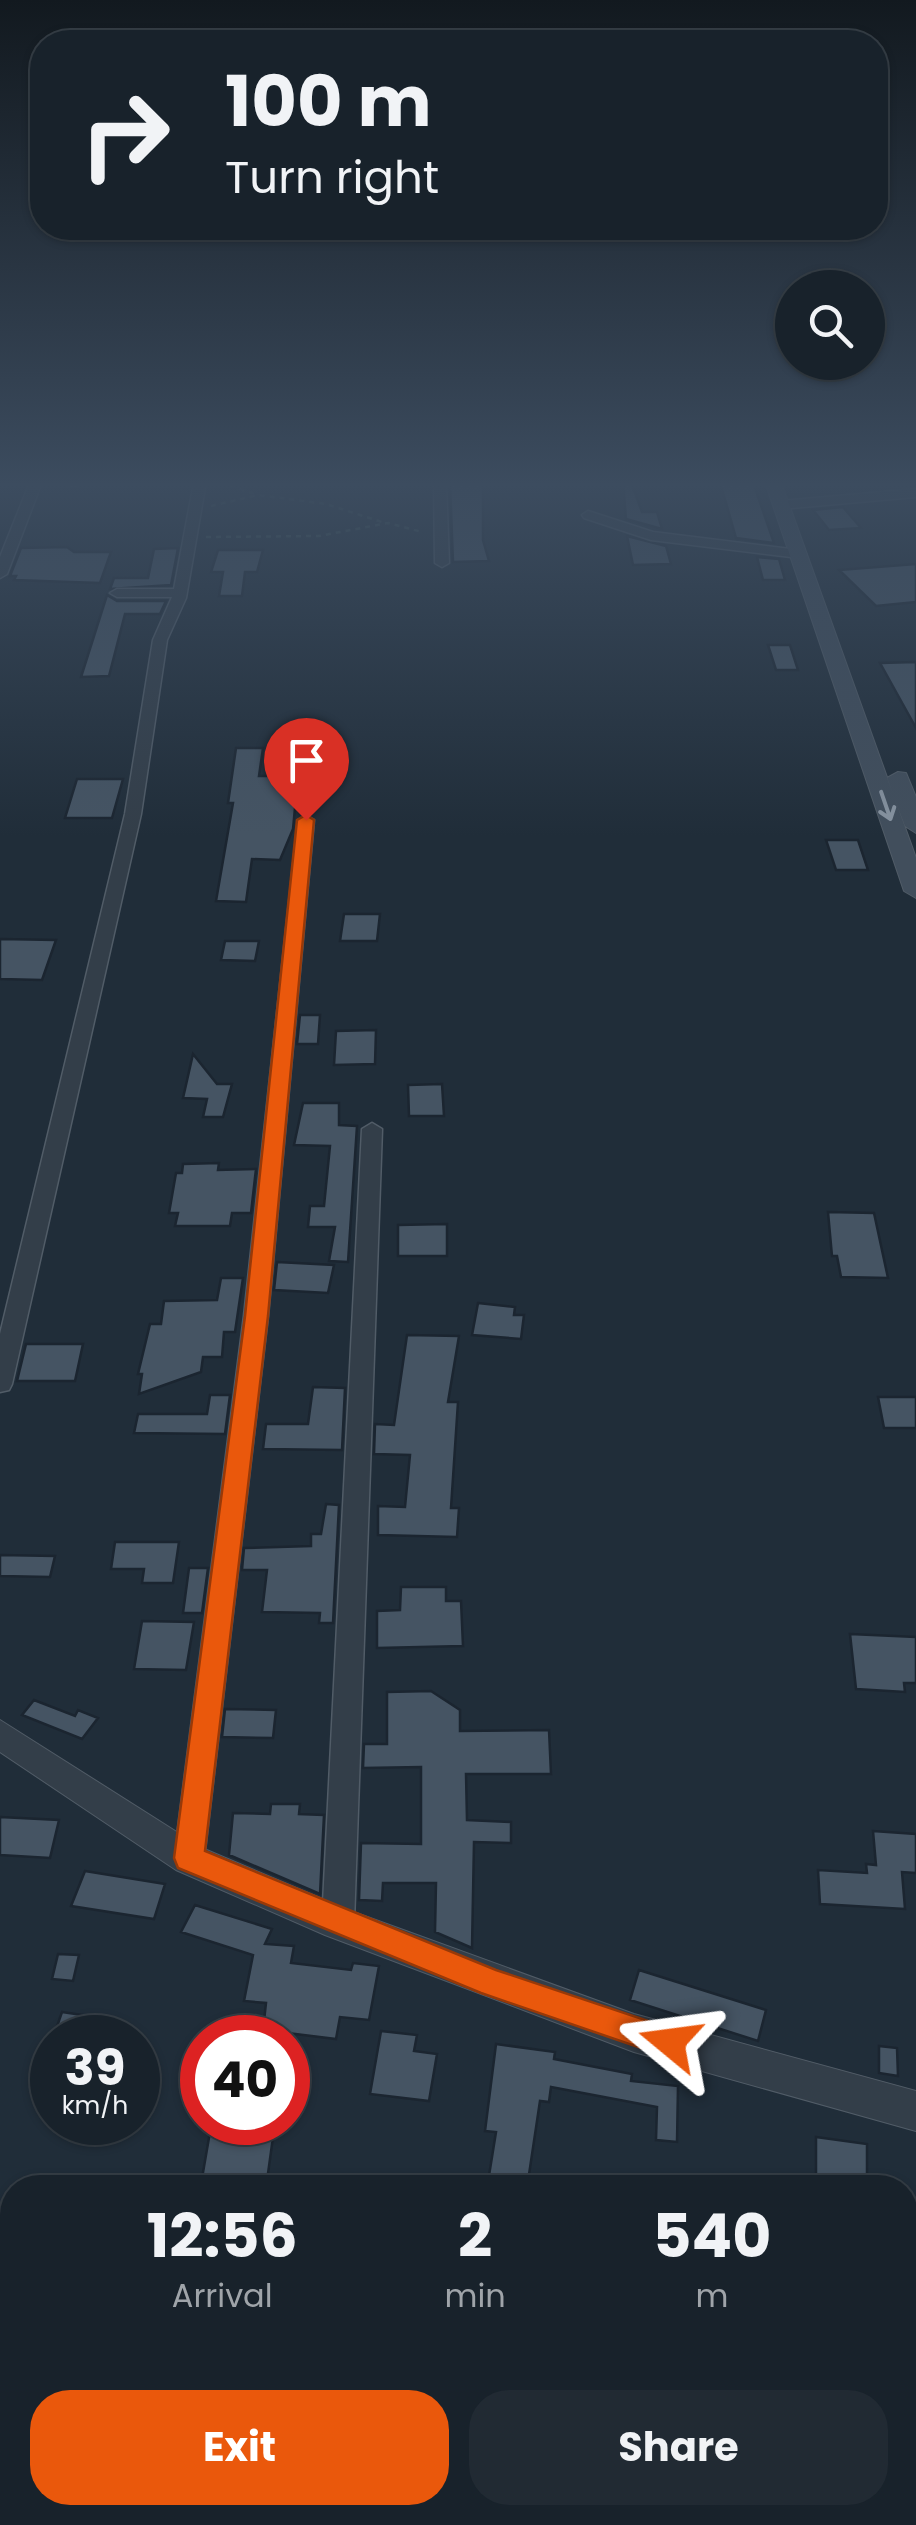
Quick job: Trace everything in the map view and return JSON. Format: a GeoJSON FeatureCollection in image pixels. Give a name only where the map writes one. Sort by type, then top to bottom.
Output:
{"type":"FeatureCollection","features":[{"type":"Feature","properties":{"kind":"main road"},"geometry":{"type":"LineString","coordinates":[[824,600],[916,826]]}},
{"type":"Feature","properties":{"kind":"main road"},"geometry":{"type":"LineString","coordinates":[[895,773],[916,891]]}},
{"type":"Feature","properties":{"kind":"street"},"geometry":{"type":"LineString","coordinates":[[0,1384],[133,814],[160,640],[177,600]]}},
{"type":"Feature","properties":{"kind":"street"},"geometry":{"type":"LineString","coordinates":[[189,1858],[256,1316],[306,820]]}},
{"type":"Feature","properties":{"kind":"street"},"geometry":{"type":"LineString","coordinates":[[338,1923],[372,1129]]}},
{"type":"Feature","properties":{"kind":"street"},"geometry":{"type":"LineString","coordinates":[[0,1734],[189,1858],[338,1923],[634,2033],[916,2110]]}},
{"type":"Feature","properties":{"kind":"building"},"geometry":{"type":"Polygon","coordinates":[[[105,600],[166,601],[160,614],[125,614],[109,676],[81,677],[105,600]]]}},
{"type":"Feature","properties":{"kind":"building"},"geometry":{"type":"Polygon","coordinates":[[[870,600],[916,600],[916,602],[876,606],[870,600]]]}},
{"type":"Feature","properties":{"kind":"building"},"geometry":{"type":"Polygon","coordinates":[[[768,645],[790,645],[798,670],[776,670],[768,645]]]}},
{"type":"Feature","properties":{"kind":"building"},"geometry":{"type":"Polygon","coordinates":[[[916,662],[916,728],[880,663],[916,662]]]}},
{"type":"Feature","properties":{"kind":"building"},"geometry":{"type":"Polygon","coordinates":[[[236,748],[263,748],[259,776],[298,776],[293,829],[280,860],[252,859],[246,902],[216,901],[233,803],[228,803],[236,748]]]}},
{"type":"Feature","properties":{"kind":"building"},"geometry":{"type":"Polygon","coordinates":[[[77,779],[123,779],[112,818],[65,818],[77,779]]]}},
{"type":"Feature","properties":{"kind":"building"},"geometry":{"type":"Polygon","coordinates":[[[826,840],[858,840],[868,870],[836,870],[826,840]]]}},
{"type":"Feature","properties":{"kind":"building"},"geometry":{"type":"Polygon","coordinates":[[[344,914],[380,914],[377,941],[340,941],[344,914]]]}},
{"type":"Feature","properties":{"kind":"building"},"geometry":{"type":"Polygon","coordinates":[[[0,939],[56,940],[42,980],[0,979],[0,939]]]}},
{"type":"Feature","properties":{"kind":"building"},"geometry":{"type":"Polygon","coordinates":[[[225,941],[259,941],[255,961],[221,960],[225,941]]]}},
{"type":"Feature","properties":{"kind":"building"},"geometry":{"type":"Polygon","coordinates":[[[300,1015],[320,1015],[318,1044],[297,1044],[300,1015]]]}},
{"type":"Feature","properties":{"kind":"building"},"geometry":{"type":"Polygon","coordinates":[[[376,1030],[375,1064],[334,1065],[336,1031],[376,1030]]]}},
{"type":"Feature","properties":{"kind":"building"},"geometry":{"type":"Polygon","coordinates":[[[193,1054],[217,1084],[232,1084],[223,1117],[203,1117],[207,1099],[183,1098],[193,1054]]]}},
{"type":"Feature","properties":{"kind":"building"},"geometry":{"type":"Polygon","coordinates":[[[442,1084],[444,1116],[409,1116],[408,1085],[442,1084]]]}},
{"type":"Feature","properties":{"kind":"building"},"geometry":{"type":"Polygon","coordinates":[[[303,1103],[339,1103],[339,1125],[357,1126],[348,1262],[329,1261],[335,1227],[308,1227],[310,1206],[324,1206],[330,1146],[294,1145],[303,1103]]]}},
{"type":"Feature","properties":{"kind":"building"},"geometry":{"type":"Polygon","coordinates":[[[219,1163],[218,1170],[256,1169],[251,1213],[232,1213],[230,1226],[175,1226],[178,1213],[169,1213],[176,1173],[182,1173],[183,1164],[219,1163]]]}},
{"type":"Feature","properties":{"kind":"building"},"geometry":{"type":"Polygon","coordinates":[[[828,1212],[874,1213],[888,1278],[841,1277],[837,1256],[832,1256],[828,1212]]]}},
{"type":"Feature","properties":{"kind":"building"},"geometry":{"type":"Polygon","coordinates":[[[447,1224],[447,1256],[398,1256],[398,1225],[447,1224]]]}},
{"type":"Feature","properties":{"kind":"building"},"geometry":{"type":"Polygon","coordinates":[[[277,1262],[334,1265],[328,1293],[274,1290],[277,1262]]]}},
{"type":"Feature","properties":{"kind":"building"},"geometry":{"type":"Polygon","coordinates":[[[221,1278],[243,1278],[235,1332],[224,1332],[222,1357],[203,1357],[201,1372],[139,1394],[142,1374],[138,1374],[150,1324],[161,1324],[164,1301],[217,1300],[221,1278]]]}},
{"type":"Feature","properties":{"kind":"building"},"geometry":{"type":"Polygon","coordinates":[[[478,1303],[515,1307],[514,1315],[524,1315],[521,1339],[472,1335],[478,1303]]]}},
{"type":"Feature","properties":{"kind":"building"},"geometry":{"type":"Polygon","coordinates":[[[407,1335],[459,1336],[448,1402],[458,1402],[451,1508],[459,1508],[457,1537],[378,1535],[378,1506],[405,1507],[410,1455],[374,1454],[375,1424],[394,1425],[407,1335]]]}},
{"type":"Feature","properties":{"kind":"building"},"geometry":{"type":"Polygon","coordinates":[[[26,1344],[83,1344],[75,1381],[17,1381],[26,1344]]]}},
{"type":"Feature","properties":{"kind":"building"},"geometry":{"type":"Polygon","coordinates":[[[313,1387],[345,1388],[342,1450],[263,1449],[266,1424],[308,1424],[313,1387]]]}},
{"type":"Feature","properties":{"kind":"building"},"geometry":{"type":"Polygon","coordinates":[[[210,1395],[230,1395],[225,1434],[134,1433],[138,1414],[207,1414],[210,1395]]]}},
{"type":"Feature","properties":{"kind":"building"},"geometry":{"type":"Polygon","coordinates":[[[878,1397],[916,1397],[916,1428],[884,1428],[878,1397]]]}},
{"type":"Feature","properties":{"kind":"building"},"geometry":{"type":"Polygon","coordinates":[[[326,1504],[339,1505],[333,1623],[319,1623],[320,1613],[262,1612],[267,1570],[242,1570],[244,1548],[311,1546],[311,1534],[321,1534],[326,1504]]]}},
{"type":"Feature","properties":{"kind":"building"},"geometry":{"type":"Polygon","coordinates":[[[115,1542],[179,1542],[173,1583],[142,1583],[144,1569],[111,1569],[115,1542]]]}},
{"type":"Feature","properties":{"kind":"building"},"geometry":{"type":"Polygon","coordinates":[[[0,1555],[55,1556],[50,1577],[0,1576],[0,1555]]]}},
{"type":"Feature","properties":{"kind":"building"},"geometry":{"type":"Polygon","coordinates":[[[189,1568],[208,1568],[202,1613],[183,1613],[189,1568]]]}},
{"type":"Feature","properties":{"kind":"building"},"geometry":{"type":"Polygon","coordinates":[[[401,1587],[446,1587],[446,1601],[461,1601],[463,1646],[377,1648],[377,1611],[400,1610],[401,1587]]]}},
{"type":"Feature","properties":{"kind":"building"},"geometry":{"type":"Polygon","coordinates":[[[142,1621],[194,1622],[186,1670],[134,1669],[142,1621]]]}},
{"type":"Feature","properties":{"kind":"building"},"geometry":{"type":"Polygon","coordinates":[[[850,1634],[916,1637],[916,1683],[904,1683],[905,1692],[856,1689],[850,1634]]]}},
{"type":"Feature","properties":{"kind":"building"},"geometry":{"type":"Polygon","coordinates":[[[431,1691],[460,1710],[460,1731],[549,1730],[551,1774],[466,1774],[467,1820],[511,1822],[511,1843],[474,1842],[472,1948],[435,1932],[436,1883],[383,1883],[382,1901],[359,1900],[361,1843],[421,1844],[421,1767],[363,1768],[364,1744],[387,1744],[387,1692],[431,1691]]]}},
{"type":"Feature","properties":{"kind":"building"},"geometry":{"type":"Polygon","coordinates":[[[34,1700],[75,1716],[78,1710],[98,1718],[82,1739],[22,1715],[34,1700]]]}},
{"type":"Feature","properties":{"kind":"building"},"geometry":{"type":"Polygon","coordinates":[[[225,1709],[276,1710],[273,1738],[222,1737],[225,1709]]]}},
{"type":"Feature","properties":{"kind":"building"},"geometry":{"type":"Polygon","coordinates":[[[271,1804],[300,1804],[299,1814],[324,1815],[320,1894],[229,1855],[233,1813],[270,1814],[271,1804]]]}},
{"type":"Feature","properties":{"kind":"building"},"geometry":{"type":"Polygon","coordinates":[[[0,1817],[59,1820],[50,1858],[0,1855],[0,1817]]]}},
{"type":"Feature","properties":{"kind":"building"},"geometry":{"type":"Polygon","coordinates":[[[873,1831],[916,1834],[916,1873],[902,1872],[905,1909],[820,1904],[818,1870],[867,1873],[866,1864],[876,1865],[873,1831]]]}},
{"type":"Feature","properties":{"kind":"building"},"geometry":{"type":"Polygon","coordinates":[[[85,1871],[165,1884],[154,1919],[71,1906],[85,1871]]]}},
{"type":"Feature","properties":{"kind":"building"},"geometry":{"type":"Polygon","coordinates":[[[195,1905],[272,1929],[265,1944],[294,1946],[291,1963],[351,1970],[353,1963],[379,1966],[369,2020],[340,2017],[336,2039],[310,2036],[310,2015],[265,2015],[266,2003],[244,2001],[253,1955],[181,1932],[195,1905]]]}},
{"type":"Feature","properties":{"kind":"building"},"geometry":{"type":"Polygon","coordinates":[[[58,1954],[79,1955],[73,1981],[52,1979],[58,1954]]]}},
{"type":"Feature","properties":{"kind":"building"},"geometry":{"type":"Polygon","coordinates":[[[639,1970],[766,2010],[758,2041],[630,2000],[639,1970]]]}},
{"type":"Feature","properties":{"kind":"building"},"geometry":{"type":"Polygon","coordinates":[[[381,2031],[417,2035],[414,2051],[437,2054],[429,2101],[370,2094],[381,2031]]]}},
{"type":"Feature","properties":{"kind":"building"},"geometry":{"type":"Polygon","coordinates":[[[496,2044],[555,2052],[554,2059],[632,2074],[631,2081],[678,2086],[677,2142],[656,2140],[657,2107],[551,2087],[549,2102],[540,2101],[529,2175],[489,2175],[496,2132],[485,2131],[496,2044]]]}},
{"type":"Feature","properties":{"kind":"building"},"geometry":{"type":"Polygon","coordinates":[[[879,2046],[897,2048],[898,2076],[879,2073],[879,2046]]]}},
{"type":"Feature","properties":{"kind":"building"},"geometry":{"type":"Polygon","coordinates":[[[816,2137],[867,2144],[867,2175],[816,2175],[816,2137]]]}},
{"type":"Feature","properties":{"kind":"building"},"geometry":{"type":"Polygon","coordinates":[[[208,2145],[272,2145],[268,2175],[203,2175],[208,2145]]]}},
{"type":"Feature","properties":{"kind":"route"},"geometry":{"type":"LineString","coordinates":[[306,820],[256,1316],[189,1858],[338,1923],[492,1983],[670,2042]]}}]}
